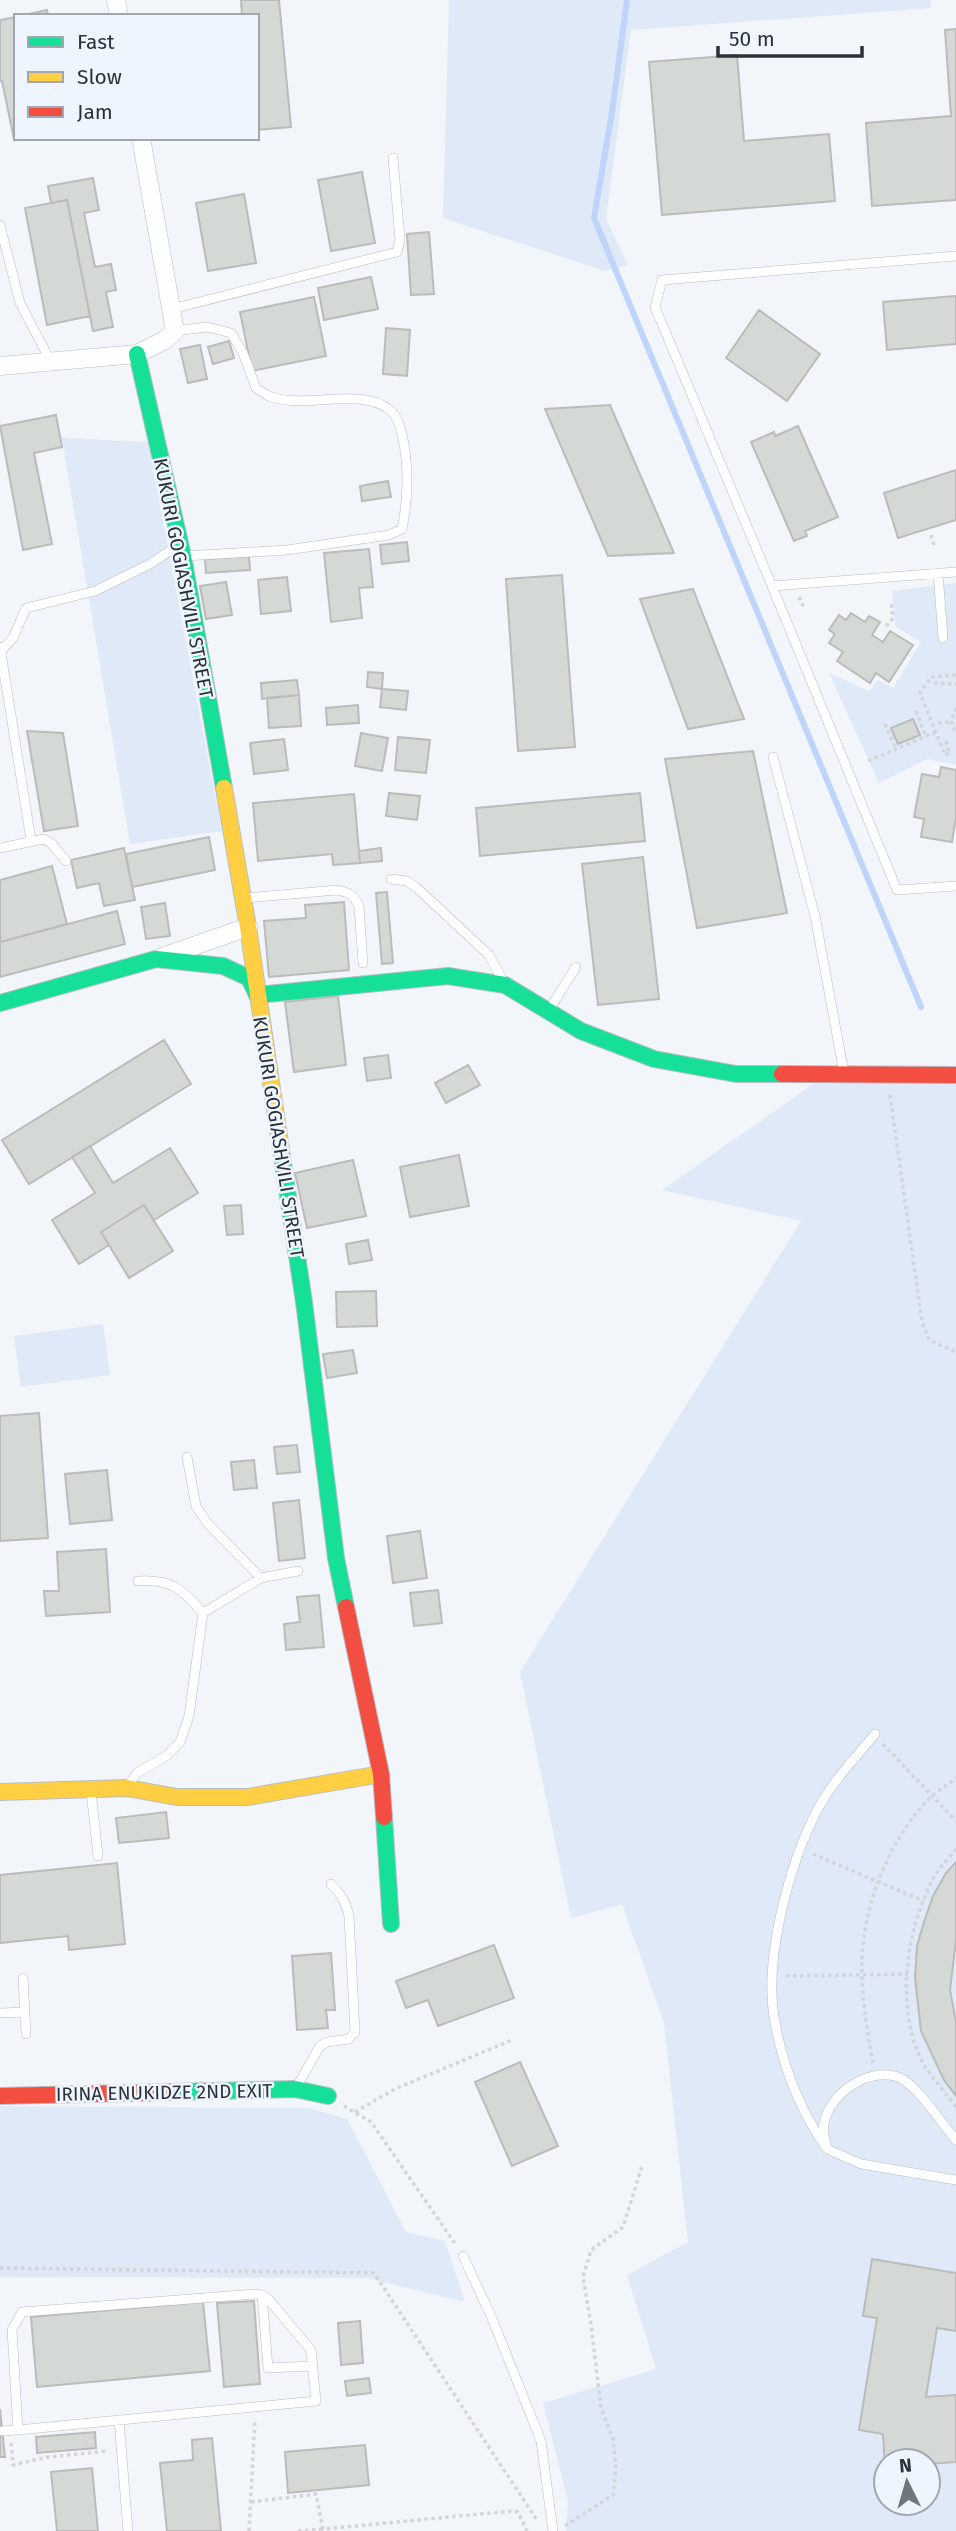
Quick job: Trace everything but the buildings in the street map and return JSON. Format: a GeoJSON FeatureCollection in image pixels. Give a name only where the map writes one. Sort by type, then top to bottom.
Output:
{"type":"FeatureCollection","features":[{"type":"Feature","properties":{"kind":"street"},"geometry":{"type":"LineString","coordinates":[[0,366],[137,354],[165,340],[176,331],[141,140]]}},
{"type":"Feature","properties":{"kind":"street","name":"KUKURI GOGIASHVILI STREET"},"geometry":{"type":"LineString","coordinates":[[137,354],[182,550],[248,927],[304,1302],[336,1558],[381,1774],[391,1924]]}},
{"type":"Feature","properties":{"kind":"street"},"geometry":{"type":"LineString","coordinates":[[0,1003],[156,959],[248,927]]}},
{"type":"Feature","properties":{"kind":"street"},"geometry":{"type":"LineString","coordinates":[[156,959],[223,966],[248,978],[257,995],[448,976],[505,985],[581,1031],[654,1059],[736,1074],[956,1075]]}},
{"type":"Feature","properties":{"kind":"street"},"geometry":{"type":"LineString","coordinates":[[0,1792],[127,1788],[177,1797],[248,1797],[381,1774]]}},
{"type":"Feature","properties":{"kind":"street","name":"IRINA ENUKIDZE 2ND EXIT"},"geometry":{"type":"LineString","coordinates":[[0,2095],[295,2089],[328,2096]]}},
{"type":"Feature","properties":{"kind":"lane"},"geometry":{"type":"LineString","coordinates":[[172,309],[397,252],[400,240],[393,158]]}},
{"type":"Feature","properties":{"kind":"lane"},"geometry":{"type":"LineString","coordinates":[[0,225],[20,303],[51,362]]}},
{"type":"Feature","properties":{"kind":"lane"},"geometry":{"type":"LineString","coordinates":[[956,256],[662,279],[655,307],[897,890],[956,886]]}},
{"type":"Feature","properties":{"kind":"lane"},"geometry":{"type":"LineString","coordinates":[[1,651],[13,638],[26,608],[95,591],[182,550],[287,550],[390,535],[402,529],[406,506],[407,458],[401,426],[393,412],[382,405],[366,401],[271,397],[256,388],[243,353],[231,333],[206,327],[176,331]]}},
{"type":"Feature","properties":{"kind":"lane"},"geometry":{"type":"LineString","coordinates":[[772,586],[956,572]]}},
{"type":"Feature","properties":{"kind":"lane"},"geometry":{"type":"LineString","coordinates":[[938,573],[943,638]]}},
{"type":"Feature","properties":{"kind":"lane"},"geometry":{"type":"LineString","coordinates":[[0,645],[31,840]]}},
{"type":"Feature","properties":{"kind":"lane"},"geometry":{"type":"LineString","coordinates":[[773,757],[815,916],[845,1076]]}},
{"type":"Feature","properties":{"kind":"lane"},"geometry":{"type":"LineString","coordinates":[[0,848],[43,839],[51,843],[66,861]]}},
{"type":"Feature","properties":{"kind":"lane"},"geometry":{"type":"LineString","coordinates":[[391,879],[407,881],[417,887],[489,955],[505,985]]}},
{"type":"Feature","properties":{"kind":"lane"},"geometry":{"type":"LineString","coordinates":[[243,899],[346,891],[356,898],[359,907],[363,963]]}},
{"type":"Feature","properties":{"kind":"lane"},"geometry":{"type":"LineString","coordinates":[[548,1011],[576,967]]}},
{"type":"Feature","properties":{"kind":"lane"},"geometry":{"type":"LineString","coordinates":[[187,1457],[196,1506],[208,1524],[261,1578]]}},
{"type":"Feature","properties":{"kind":"lane"},"geometry":{"type":"LineString","coordinates":[[203,1613],[261,1578],[298,1571]]}},
{"type":"Feature","properties":{"kind":"lane"},"geometry":{"type":"LineString","coordinates":[[138,1581],[159,1580],[182,1590],[203,1613]]}},
{"type":"Feature","properties":{"kind":"lane"},"geometry":{"type":"LineString","coordinates":[[127,1788],[137,1773],[166,1756],[180,1742],[189,1716],[203,1613]]}},
{"type":"Feature","properties":{"kind":"lane"},"geometry":{"type":"LineString","coordinates":[[875,1734],[824,1797],[800,1848],[787,1887],[773,1957],[773,2014],[787,2073],[814,2130],[827,2149],[861,2164],[956,2180]]}},
{"type":"Feature","properties":{"kind":"lane"},"geometry":{"type":"LineString","coordinates":[[91,1789],[99,1856]]}},
{"type":"Feature","properties":{"kind":"lane"},"geometry":{"type":"LineString","coordinates":[[295,2089],[320,2046],[327,2042],[349,2039],[355,2032],[349,1916],[341,1893],[331,1884]]}},
{"type":"Feature","properties":{"kind":"lane"},"geometry":{"type":"LineString","coordinates":[[23,1978],[26,2034]]}},
{"type":"Feature","properties":{"kind":"lane"},"geometry":{"type":"LineString","coordinates":[[0,2013],[25,2012]]}},
{"type":"Feature","properties":{"kind":"lane"},"geometry":{"type":"LineString","coordinates":[[827,2149],[823,2125],[833,2101],[853,2084],[876,2076],[898,2077],[915,2091],[956,2140]]}},
{"type":"Feature","properties":{"kind":"lane"},"geometry":{"type":"LineString","coordinates":[[463,2256],[491,2316],[541,2441],[554,2531]]}},
{"type":"Feature","properties":{"kind":"lane"},"geometry":{"type":"LineString","coordinates":[[262,2295],[268,2368],[313,2366]]}},
{"type":"Feature","properties":{"kind":"lane"},"geometry":{"type":"LineString","coordinates":[[262,2295],[311,2350],[313,2366],[316,2401],[10,2430],[12,2330],[22,2312],[262,2295]]}},
{"type":"Feature","properties":{"kind":"lane"},"geometry":{"type":"LineString","coordinates":[[119,2420],[128,2531]]}},
{"type":"Feature","properties":{"kind":"path"},"geometry":{"type":"LineString","coordinates":[[931,535],[934,545]]}},
{"type":"Feature","properties":{"kind":"path"},"geometry":{"type":"LineString","coordinates":[[886,626],[893,618],[891,601]]}},
{"type":"Feature","properties":{"kind":"path"},"geometry":{"type":"LineString","coordinates":[[946,741],[949,753],[945,755],[920,693],[931,677],[956,675]]}},
{"type":"Feature","properties":{"kind":"path"},"geometry":{"type":"LineString","coordinates":[[934,683],[956,684]]}},
{"type":"Feature","properties":{"kind":"path"},"geometry":{"type":"LineString","coordinates":[[956,708],[951,722],[956,734]]}},
{"type":"Feature","properties":{"kind":"path"},"geometry":{"type":"LineString","coordinates":[[916,711],[926,737]]}},
{"type":"Feature","properties":{"kind":"path"},"geometry":{"type":"LineString","coordinates":[[938,723],[951,722]]}},
{"type":"Feature","properties":{"kind":"path"},"geometry":{"type":"LineString","coordinates":[[886,724],[896,750]]}},
{"type":"Feature","properties":{"kind":"path"},"geometry":{"type":"LineString","coordinates":[[868,761],[936,732]]}},
{"type":"Feature","properties":{"kind":"path"},"geometry":{"type":"LineString","coordinates":[[887,1075],[922,1322],[929,1340],[956,1352]]}},
{"type":"Feature","properties":{"kind":"path"},"geometry":{"type":"LineString","coordinates":[[875,1734],[956,1821]]}},
{"type":"Feature","properties":{"kind":"path"},"geometry":{"type":"LineString","coordinates":[[876,2076],[865,2018],[862,1975],[867,1919],[887,1858],[923,1804],[956,1778]]}},
{"type":"Feature","properties":{"kind":"path"},"geometry":{"type":"LineString","coordinates":[[800,1848],[924,1902]]}},
{"type":"Feature","properties":{"kind":"path"},"geometry":{"type":"LineString","coordinates":[[956,1849],[934,1878],[924,1902],[909,1957],[906,1993],[911,2029],[925,2066],[956,2107]]}},
{"type":"Feature","properties":{"kind":"path"},"geometry":{"type":"LineString","coordinates":[[773,1976],[908,1974]]}},
{"type":"Feature","properties":{"kind":"path"},"geometry":{"type":"LineString","coordinates":[[355,2112],[395,2090],[512,2040]]}},
{"type":"Feature","properties":{"kind":"path"},"geometry":{"type":"LineString","coordinates":[[328,2096],[371,2122],[463,2256]]}},
{"type":"Feature","properties":{"kind":"path"},"geometry":{"type":"LineString","coordinates":[[554,2531],[613,2495],[616,2469],[613,2438],[601,2408],[583,2277],[591,2250],[623,2227],[642,2166]]}},
{"type":"Feature","properties":{"kind":"path"},"geometry":{"type":"LineString","coordinates":[[249,2531],[255,2407]]}},
{"type":"Feature","properties":{"kind":"path"},"geometry":{"type":"LineString","coordinates":[[10,2430],[13,2465],[48,2457],[121,2449]]}},
{"type":"Feature","properties":{"kind":"path"},"geometry":{"type":"LineString","coordinates":[[251,2502],[316,2494],[323,2529]]}},
{"type":"Feature","properties":{"kind":"path"},"geometry":{"type":"LineString","coordinates":[[298,2531],[512,2511],[518,2512],[527,2531]]}},
{"type":"Feature","properties":{"kind":"shaded area"},"geometry":{"type":"Polygon","coordinates":[[[449,0],[930,0],[931,8],[631,30],[606,219],[628,265],[605,271],[443,218],[449,0]]]}},
{"type":"Feature","properties":{"kind":"shaded area"},"geometry":{"type":"Polygon","coordinates":[[[62,438],[148,442],[222,831],[130,844],[62,438]]]}},
{"type":"Feature","properties":{"kind":"shaded area"},"geometry":{"type":"Polygon","coordinates":[[[956,583],[956,765],[927,759],[879,783],[829,673],[869,691],[878,680],[893,688],[921,642],[895,626],[892,591],[956,583]]]}},
{"type":"Feature","properties":{"kind":"shaded area"},"geometry":{"type":"Polygon","coordinates":[[[956,1082],[956,2531],[566,2531],[568,2501],[543,2403],[656,2369],[627,2275],[688,2242],[664,2023],[622,1904],[571,1918],[520,1672],[801,1221],[662,1190],[813,1084],[956,1082]]]}},
{"type":"Feature","properties":{"kind":"shaded area"},"geometry":{"type":"Polygon","coordinates":[[[103,1324],[110,1375],[21,1387],[14,1336],[103,1324]]]}},
{"type":"Feature","properties":{"kind":"shaded area"},"geometry":{"type":"Polygon","coordinates":[[[0,2106],[309,2108],[347,2119],[406,2232],[445,2241],[465,2302],[366,2278],[0,2277],[0,2106]]]}},
{"type":"Feature","properties":{"kind":"waterway"},"geometry":{"type":"LineString","coordinates":[[627,0],[594,218],[921,1007]]}},
{"type":"Feature","properties":{"kind":"traffic: fast"},"geometry":{"type":"LineString","coordinates":[[137,354],[183,556],[224,788]]}},
{"type":"Feature","properties":{"kind":"traffic: fast"},"geometry":{"type":"LineString","coordinates":[[0,1003],[156,959],[223,966],[249,978],[257,995],[448,976],[505,985],[581,1031],[654,1059],[736,1074],[782,1074]]}},
{"type":"Feature","properties":{"kind":"traffic: fast"},"geometry":{"type":"LineString","coordinates":[[281,1150],[304,1302],[336,1558],[346,1607]]}},
{"type":"Feature","properties":{"kind":"traffic: fast"},"geometry":{"type":"LineString","coordinates":[[384,1817],[391,1924]]}},
{"type":"Feature","properties":{"kind":"traffic: fast"},"geometry":{"type":"LineString","coordinates":[[171,2092],[295,2089],[328,2096]]}},
{"type":"Feature","properties":{"kind":"traffic: slow"},"geometry":{"type":"LineString","coordinates":[[224,788],[281,1150]]}},
{"type":"Feature","properties":{"kind":"traffic: slow"},"geometry":{"type":"LineString","coordinates":[[0,1792],[127,1788],[177,1797],[248,1797],[381,1774]]}},
{"type":"Feature","properties":{"kind":"traffic: jam"},"geometry":{"type":"LineString","coordinates":[[782,1074],[956,1075]]}},
{"type":"Feature","properties":{"kind":"traffic: jam"},"geometry":{"type":"LineString","coordinates":[[346,1607],[381,1774],[384,1817]]}},
{"type":"Feature","properties":{"kind":"traffic: jam"},"geometry":{"type":"LineString","coordinates":[[0,2096],[171,2092]]}}]}
